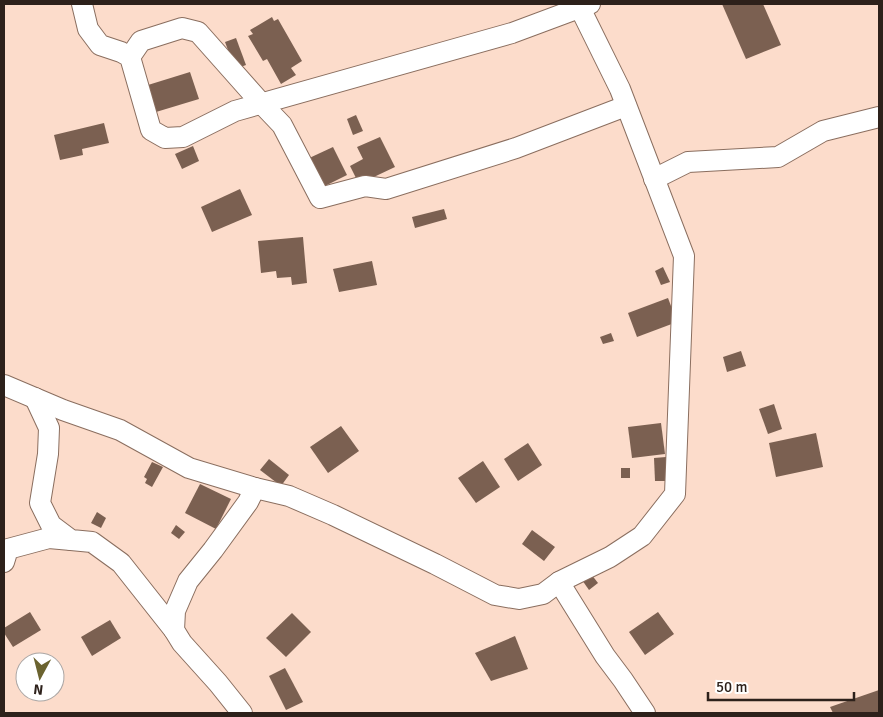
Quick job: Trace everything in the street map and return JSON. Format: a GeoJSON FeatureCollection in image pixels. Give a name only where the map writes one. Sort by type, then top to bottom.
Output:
{"type":"FeatureCollection","features":[{"type":"Feature","properties":{"kind":"street"},"geometry":{"type":"LineString","coordinates":[[4,385],[120,430],[189,468],[289,496],[435,564],[495,595],[519,599],[543,594],[559,582],[610,558],[642,536],[675,494],[684,256],[620,89],[583,5],[512,33],[235,111],[184,137],[165,138],[151,130],[130,57],[122,52],[100,45],[88,29],[82,4]]}},
{"type":"Feature","properties":{"kind":"street"},"geometry":{"type":"LineString","coordinates":[[130,57],[141,41],[182,28],[198,32],[261,104],[282,125],[320,198],[365,186],[386,189],[516,148],[626,106]]}},
{"type":"Feature","properties":{"kind":"street"},"geometry":{"type":"LineString","coordinates":[[654,179],[688,162],[778,157],[823,131],[879,118]]}},
{"type":"Feature","properties":{"kind":"street"},"geometry":{"type":"LineString","coordinates":[[35,398],[49,428],[48,454],[40,503],[51,525],[71,540]]}},
{"type":"Feature","properties":{"kind":"street"},"geometry":{"type":"LineString","coordinates":[[174,630],[175,611],[188,582],[248,502],[255,488]]}},
{"type":"Feature","properties":{"kind":"street"},"geometry":{"type":"LineString","coordinates":[[4,562],[8,549],[49,538],[92,542],[121,564],[174,630],[182,643],[242,713]]}},
{"type":"Feature","properties":{"kind":"street"},"geometry":{"type":"LineString","coordinates":[[559,582],[605,656],[645,713]]}},
{"type":"Feature","properties":{"kind":"building"},"geometry":{"type":"Polygon","coordinates":[[[722,4],[763,4],[781,45],[746,59],[722,4]]]}},
{"type":"Feature","properties":{"kind":"building"},"geometry":{"type":"Polygon","coordinates":[[[272,17],[274,21],[278,19],[302,61],[291,68],[296,75],[281,84],[267,59],[263,61],[248,36],[253,34],[250,30],[272,17]]]}},
{"type":"Feature","properties":{"kind":"building"},"geometry":{"type":"Polygon","coordinates":[[[236,38],[246,65],[235,69],[225,42],[236,38]]]}},
{"type":"Feature","properties":{"kind":"building"},"geometry":{"type":"Polygon","coordinates":[[[190,72],[199,99],[156,112],[148,85],[190,72]]]}},
{"type":"Feature","properties":{"kind":"building"},"geometry":{"type":"Polygon","coordinates":[[[356,115],[363,131],[353,135],[347,119],[356,115]]]}},
{"type":"Feature","properties":{"kind":"building"},"geometry":{"type":"Polygon","coordinates":[[[104,123],[109,143],[82,149],[83,155],[60,160],[54,135],[104,123]]]}},
{"type":"Feature","properties":{"kind":"building"},"geometry":{"type":"Polygon","coordinates":[[[380,137],[395,167],[359,184],[350,166],[363,159],[357,147],[380,137]]]}},
{"type":"Feature","properties":{"kind":"building"},"geometry":{"type":"Polygon","coordinates":[[[193,146],[199,161],[182,169],[175,154],[193,146]]]}},
{"type":"Feature","properties":{"kind":"building"},"geometry":{"type":"Polygon","coordinates":[[[333,147],[347,175],[319,189],[305,160],[333,147]]]}},
{"type":"Feature","properties":{"kind":"building"},"geometry":{"type":"Polygon","coordinates":[[[240,189],[252,215],[212,232],[201,207],[240,189]]]}},
{"type":"Feature","properties":{"kind":"building"},"geometry":{"type":"Polygon","coordinates":[[[444,209],[447,219],[415,228],[412,217],[444,209]]]}},
{"type":"Feature","properties":{"kind":"building"},"geometry":{"type":"Polygon","coordinates":[[[303,237],[307,283],[292,285],[291,277],[277,278],[276,271],[261,273],[258,241],[303,237]]]}},
{"type":"Feature","properties":{"kind":"building"},"geometry":{"type":"Polygon","coordinates":[[[372,261],[377,285],[339,292],[333,269],[372,261]]]}},
{"type":"Feature","properties":{"kind":"building"},"geometry":{"type":"Polygon","coordinates":[[[663,267],[670,282],[661,285],[655,271],[663,267]]]}},
{"type":"Feature","properties":{"kind":"building"},"geometry":{"type":"Polygon","coordinates":[[[668,298],[677,322],[637,337],[628,313],[668,298]]]}},
{"type":"Feature","properties":{"kind":"building"},"geometry":{"type":"Polygon","coordinates":[[[611,333],[614,341],[603,344],[600,337],[611,333]]]}},
{"type":"Feature","properties":{"kind":"building"},"geometry":{"type":"Polygon","coordinates":[[[741,351],[746,366],[727,372],[723,357],[741,351]]]}},
{"type":"Feature","properties":{"kind":"building"},"geometry":{"type":"Polygon","coordinates":[[[774,404],[782,429],[768,434],[759,409],[774,404]]]}},
{"type":"Feature","properties":{"kind":"building"},"geometry":{"type":"Polygon","coordinates":[[[661,423],[665,454],[632,458],[628,427],[661,423]]]}},
{"type":"Feature","properties":{"kind":"building"},"geometry":{"type":"Polygon","coordinates":[[[341,426],[359,451],[328,473],[310,447],[341,426]]]}},
{"type":"Feature","properties":{"kind":"building"},"geometry":{"type":"Polygon","coordinates":[[[816,433],[823,467],[776,477],[769,443],[816,433]]]}},
{"type":"Feature","properties":{"kind":"building"},"geometry":{"type":"Polygon","coordinates":[[[528,443],[542,465],[518,481],[504,459],[528,443]]]}},
{"type":"Feature","properties":{"kind":"building"},"geometry":{"type":"Polygon","coordinates":[[[666,457],[668,481],[655,481],[654,458],[666,457]]]}},
{"type":"Feature","properties":{"kind":"building"},"geometry":{"type":"Polygon","coordinates":[[[269,459],[289,475],[281,486],[260,470],[269,459]]]}},
{"type":"Feature","properties":{"kind":"building"},"geometry":{"type":"Polygon","coordinates":[[[483,461],[500,487],[476,503],[458,478],[483,461]]]}},
{"type":"Feature","properties":{"kind":"building"},"geometry":{"type":"Polygon","coordinates":[[[152,462],[163,467],[152,487],[145,483],[147,479],[144,477],[152,462]]]}},
{"type":"Feature","properties":{"kind":"building"},"geometry":{"type":"Polygon","coordinates":[[[621,468],[630,468],[630,478],[621,478],[621,468]]]}},
{"type":"Feature","properties":{"kind":"building"},"geometry":{"type":"Polygon","coordinates":[[[200,484],[231,499],[216,529],[185,513],[200,484]]]}},
{"type":"Feature","properties":{"kind":"building"},"geometry":{"type":"Polygon","coordinates":[[[97,512],[106,518],[101,528],[91,523],[97,512]]]}},
{"type":"Feature","properties":{"kind":"building"},"geometry":{"type":"Polygon","coordinates":[[[176,525],[185,532],[179,539],[171,533],[176,525]]]}},
{"type":"Feature","properties":{"kind":"building"},"geometry":{"type":"Polygon","coordinates":[[[532,530],[555,547],[544,561],[522,544],[532,530]]]}},
{"type":"Feature","properties":{"kind":"building"},"geometry":{"type":"Polygon","coordinates":[[[591,574],[598,583],[589,590],[582,580],[591,574]]]}},
{"type":"Feature","properties":{"kind":"building"},"geometry":{"type":"Polygon","coordinates":[[[30,612],[41,630],[13,647],[4,633],[4,628],[30,612]]]}},
{"type":"Feature","properties":{"kind":"building"},"geometry":{"type":"Polygon","coordinates":[[[658,612],[674,634],[645,655],[629,632],[658,612]]]}},
{"type":"Feature","properties":{"kind":"building"},"geometry":{"type":"Polygon","coordinates":[[[292,613],[311,632],[286,657],[266,638],[292,613]]]}},
{"type":"Feature","properties":{"kind":"building"},"geometry":{"type":"Polygon","coordinates":[[[110,620],[121,638],[92,656],[81,637],[110,620]]]}},
{"type":"Feature","properties":{"kind":"building"},"geometry":{"type":"Polygon","coordinates":[[[515,636],[528,669],[491,681],[475,653],[515,636]]]}},
{"type":"Feature","properties":{"kind":"building"},"geometry":{"type":"Polygon","coordinates":[[[285,668],[303,702],[286,710],[269,676],[285,668]]]}},
{"type":"Feature","properties":{"kind":"building"},"geometry":{"type":"Polygon","coordinates":[[[879,690],[879,713],[833,713],[830,707],[879,690]]]}}]}
